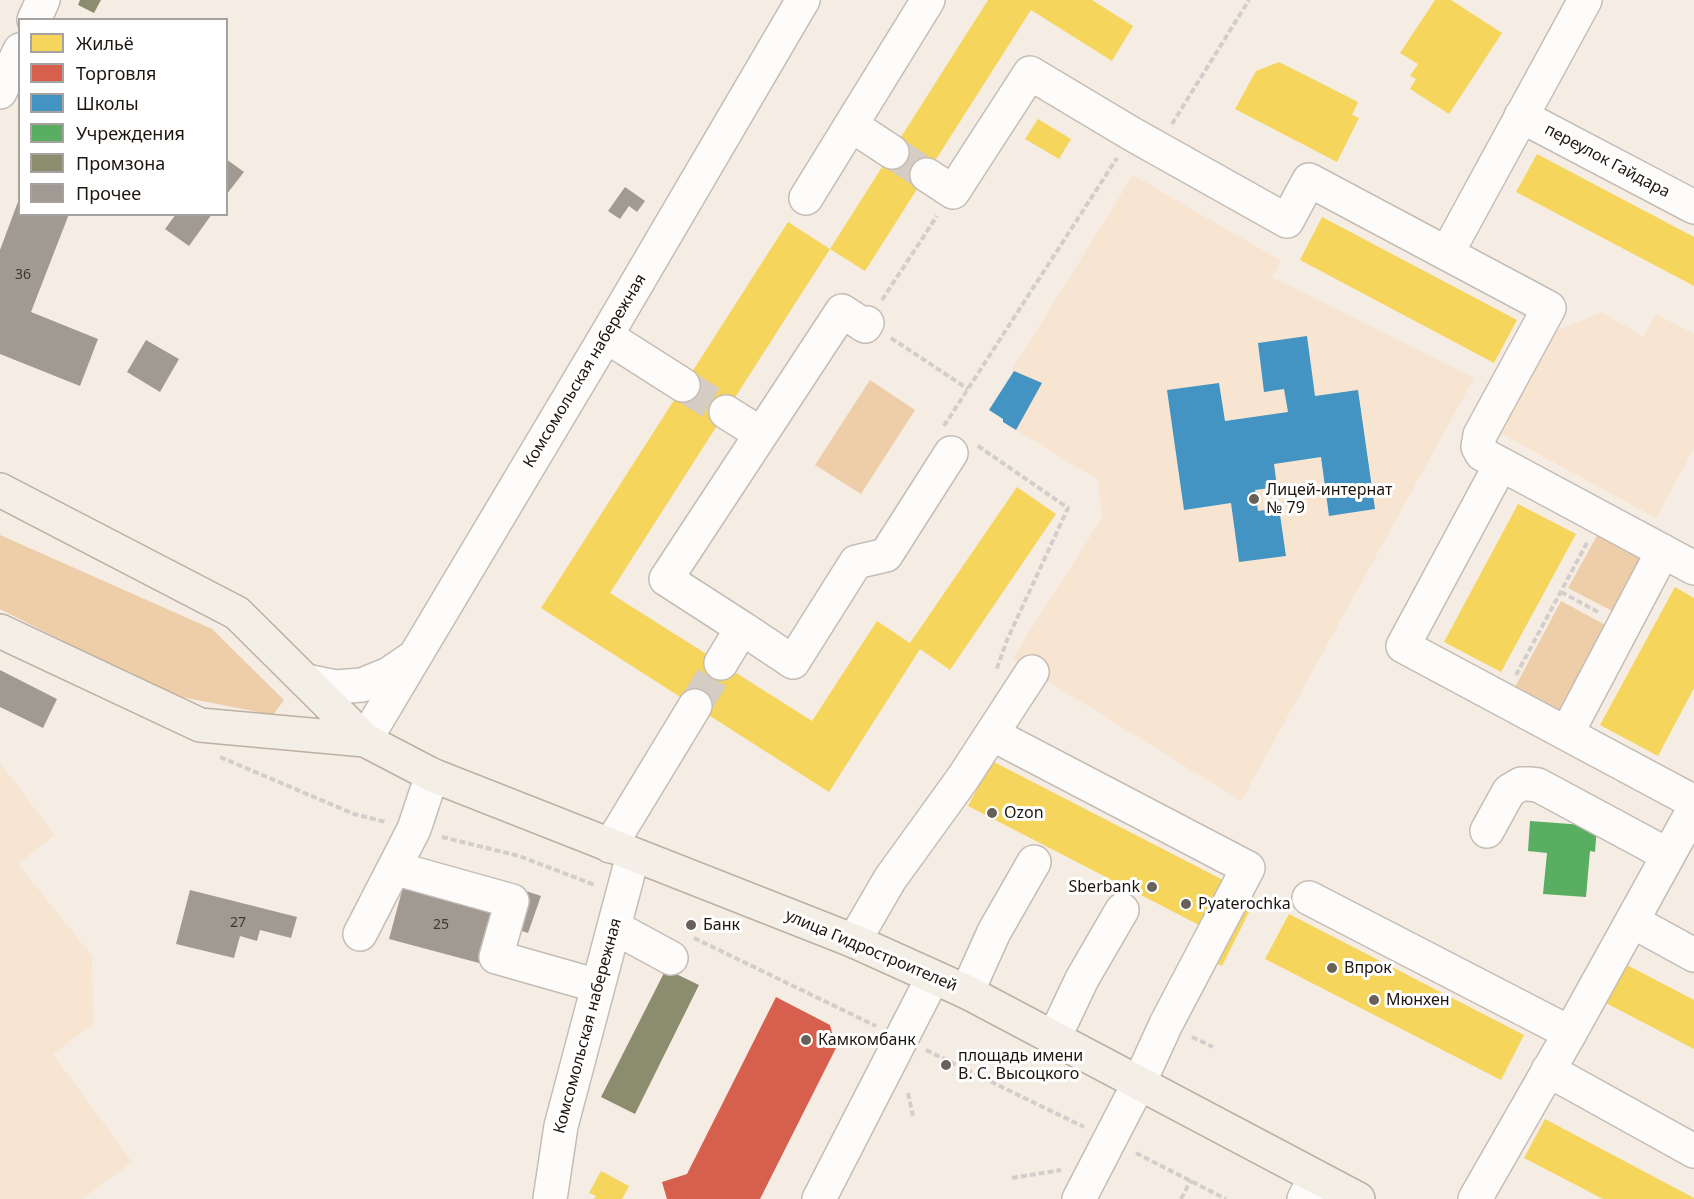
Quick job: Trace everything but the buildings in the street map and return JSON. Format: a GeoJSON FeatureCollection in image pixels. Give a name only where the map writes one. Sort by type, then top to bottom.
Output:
{"type":"FeatureCollection","features":[{"type":"Feature","properties":{"kind":"main road"},"geometry":{"type":"LineString","coordinates":[[0,490],[237,614],[365,740]]}},
{"type":"Feature","properties":{"kind":"main road"},"geometry":{"type":"LineString","coordinates":[[0,631],[201,725],[365,740]]}},
{"type":"Feature","properties":{"kind":"main road","name":"улица Гидростроителей"},"geometry":{"type":"LineString","coordinates":[[365,740],[432,775],[854,941],[967,992],[1139,1083],[1310,1188],[1358,1199]]}},
{"type":"Feature","properties":{"kind":"street"},"geometry":{"type":"LineString","coordinates":[[35,18],[43,0]]}},
{"type":"Feature","properties":{"kind":"street","name":"Комсомольская набережная"},"geometry":{"type":"LineString","coordinates":[[365,740],[803,0]]}},
{"type":"Feature","properties":{"kind":"street"},"geometry":{"type":"LineString","coordinates":[[806,198],[928,0]]}},
{"type":"Feature","properties":{"kind":"street"},"geometry":{"type":"LineString","coordinates":[[1447,253],[1585,0]]}},
{"type":"Feature","properties":{"kind":"street"},"geometry":{"type":"LineString","coordinates":[[0,92],[18,54]]}},
{"type":"Feature","properties":{"kind":"street"},"geometry":{"type":"LineString","coordinates":[[940,183],[1030,73],[1287,221],[1309,180],[1549,308],[1478,441],[1478,447],[1482,454],[1694,568]]}},
{"type":"Feature","properties":{"kind":"street","name":"переулок Гайдара"},"geometry":{"type":"LineString","coordinates":[[1521,116],[1694,207]]}},
{"type":"Feature","properties":{"kind":"street"},"geometry":{"type":"LineString","coordinates":[[851,125],[892,152]]}},
{"type":"Feature","properties":{"kind":"street"},"geometry":{"type":"LineString","coordinates":[[878,331],[865,326],[842,311],[666,579],[792,662],[856,562],[886,555],[953,436]]}},
{"type":"Feature","properties":{"kind":"street"},"geometry":{"type":"LineString","coordinates":[[606,336],[683,385]]}},
{"type":"Feature","properties":{"kind":"street"},"geometry":{"type":"LineString","coordinates":[[726,412],[761,435]]}},
{"type":"Feature","properties":{"kind":"street"},"geometry":{"type":"LineString","coordinates":[[1501,464],[1403,646],[1694,801]]}},
{"type":"Feature","properties":{"kind":"street"},"geometry":{"type":"LineString","coordinates":[[1567,733],[1663,551]]}},
{"type":"Feature","properties":{"kind":"street"},"geometry":{"type":"LineString","coordinates":[[721,663],[742,628]]}},
{"type":"Feature","properties":{"kind":"street"},"geometry":{"type":"LineString","coordinates":[[306,681],[335,687],[362,685],[389,674],[415,656]]}},
{"type":"Feature","properties":{"kind":"street"},"geometry":{"type":"LineString","coordinates":[[854,941],[890,879],[963,778],[1032,672]]}},
{"type":"Feature","properties":{"kind":"street","name":"Комсомольская набережная"},"geometry":{"type":"LineString","coordinates":[[550,1199],[561,1126],[614,927],[622,850],[695,706]]}},
{"type":"Feature","properties":{"kind":"street"},"geometry":{"type":"LineString","coordinates":[[992,734],[1248,868],[1166,1024],[1080,1199]]}},
{"type":"Feature","properties":{"kind":"street"},"geometry":{"type":"LineString","coordinates":[[360,934],[414,829],[432,775]]}},
{"type":"Feature","properties":{"kind":"street"},"geometry":{"type":"LineString","coordinates":[[1487,831],[1509,791],[1521,784],[1538,785],[1668,855]]}},
{"type":"Feature","properties":{"kind":"street"},"geometry":{"type":"LineString","coordinates":[[1474,1199],[1570,1033],[1694,808]]}},
{"type":"Feature","properties":{"kind":"street"},"geometry":{"type":"LineString","coordinates":[[967,992],[994,932],[1034,862]]}},
{"type":"Feature","properties":{"kind":"street"},"geometry":{"type":"LineString","coordinates":[[394,868],[512,901],[496,957],[598,986]]}},
{"type":"Feature","properties":{"kind":"street"},"geometry":{"type":"LineString","coordinates":[[1309,898],[1570,1033]]}},
{"type":"Feature","properties":{"kind":"street"},"geometry":{"type":"LineString","coordinates":[[1054,1038],[1082,980],[1122,910]]}},
{"type":"Feature","properties":{"kind":"street"},"geometry":{"type":"LineString","coordinates":[[1632,921],[1694,955]]}},
{"type":"Feature","properties":{"kind":"street"},"geometry":{"type":"LineString","coordinates":[[614,927],[671,958]]}},
{"type":"Feature","properties":{"kind":"street"},"geometry":{"type":"LineString","coordinates":[[819,1199],[933,977]]}},
{"type":"Feature","properties":{"kind":"street"},"geometry":{"type":"LineString","coordinates":[[1548,1070],[1694,1151]]}},
{"type":"Feature","properties":{"kind":"path"},"geometry":{"type":"LineString","coordinates":[[994,677],[1007,640],[1068,508],[953,436],[968,388],[1249,0]]}},
{"type":"Feature","properties":{"kind":"path"},"geometry":{"type":"LineString","coordinates":[[940,183],[878,331],[968,388]]}},
{"type":"Feature","properties":{"kind":"path"},"geometry":{"type":"LineString","coordinates":[[1503,699],[1591,535]]}},
{"type":"Feature","properties":{"kind":"path"},"geometry":{"type":"LineString","coordinates":[[1561,592],[1623,626]]}},
{"type":"Feature","properties":{"kind":"path"},"geometry":{"type":"LineString","coordinates":[[1189,1035],[1213,1047]]}},
{"type":"Feature","properties":{"kind":"path"},"geometry":{"type":"LineString","coordinates":[[1012,1178],[1097,1165]]}},
{"type":"Feature","properties":{"kind":"path"},"geometry":{"type":"LineString","coordinates":[[1181,1199],[1191,1180]]}},
{"type":"Feature","properties":{"kind":"shaded area","name":"Лицей-интернат № 79"},"geometry":{"type":"Polygon","coordinates":[[[1133,175],[1281,261],[1272,277],[1474,378],[1241,801],[1012,659],[1102,518],[1098,480],[1003,422],[1003,418],[989,410],[1133,175]]]}},
{"type":"Feature","properties":{"kind":"shaded area"},"geometry":{"type":"Polygon","coordinates":[[[1602,312],[1643,337],[1656,314],[1694,334],[1694,448],[1656,518],[1498,432],[1556,331],[1602,312]]]}},
{"type":"Feature","properties":{"kind":"shaded area"},"geometry":{"type":"Polygon","coordinates":[[[870,380],[915,410],[861,494],[815,465],[870,380]]]}},
{"type":"Feature","properties":{"kind":"shaded area"},"geometry":{"type":"Polygon","coordinates":[[[1599,532],[1650,559],[1620,615],[1568,588],[1599,532]]]}},
{"type":"Feature","properties":{"kind":"shaded area"},"geometry":{"type":"Polygon","coordinates":[[[0,535],[212,629],[284,700],[273,715],[166,694],[0,609],[0,535]]]}},
{"type":"Feature","properties":{"kind":"shaded area"},"geometry":{"type":"Polygon","coordinates":[[[1561,601],[1613,629],[1559,713],[1514,689],[1561,601]]]}},
{"type":"Feature","properties":{"kind":"shaded area"},"geometry":{"type":"Polygon","coordinates":[[[0,763],[55,835],[18,864],[92,956],[93,1024],[53,1054],[132,1162],[82,1199],[0,1199],[0,763]]]}},
{"type":"Feature","properties":{"kind":"tunnel"},"geometry":{"type":"LineString","coordinates":[[892,152],[927,175]]}},
{"type":"Feature","properties":{"kind":"tunnel"},"geometry":{"type":"LineString","coordinates":[[683,385],[726,412]]}},
{"type":"Feature","properties":{"kind":"tunnel"},"geometry":{"type":"LineString","coordinates":[[695,706],[721,663]]}},
{"type":"Feature","properties":{"kind":"place","name":"Лицей-интернат № 79"},"geometry":{"type":"Point","coordinates":[1254,499]}},
{"type":"Feature","properties":{"kind":"place","name":"Ozon"},"geometry":{"type":"Point","coordinates":[992,813]}},
{"type":"Feature","properties":{"kind":"place","name":"Sberbank"},"geometry":{"type":"Point","coordinates":[1152,887]}},
{"type":"Feature","properties":{"kind":"place","name":"Pyaterochka"},"geometry":{"type":"Point","coordinates":[1186,904]}},
{"type":"Feature","properties":{"kind":"place","name":"Банк"},"geometry":{"type":"Point","coordinates":[691,925]}},
{"type":"Feature","properties":{"kind":"place","name":"Впрок"},"geometry":{"type":"Point","coordinates":[1332,968]}},
{"type":"Feature","properties":{"kind":"place","name":"Мюнхен"},"geometry":{"type":"Point","coordinates":[1374,1000]}},
{"type":"Feature","properties":{"kind":"place","name":"Камкомбанк"},"geometry":{"type":"Point","coordinates":[806,1040]}},
{"type":"Feature","properties":{"kind":"place","name":"площадь имени В. С. Высоцкого"},"geometry":{"type":"Point","coordinates":[946,1065]}}]}
